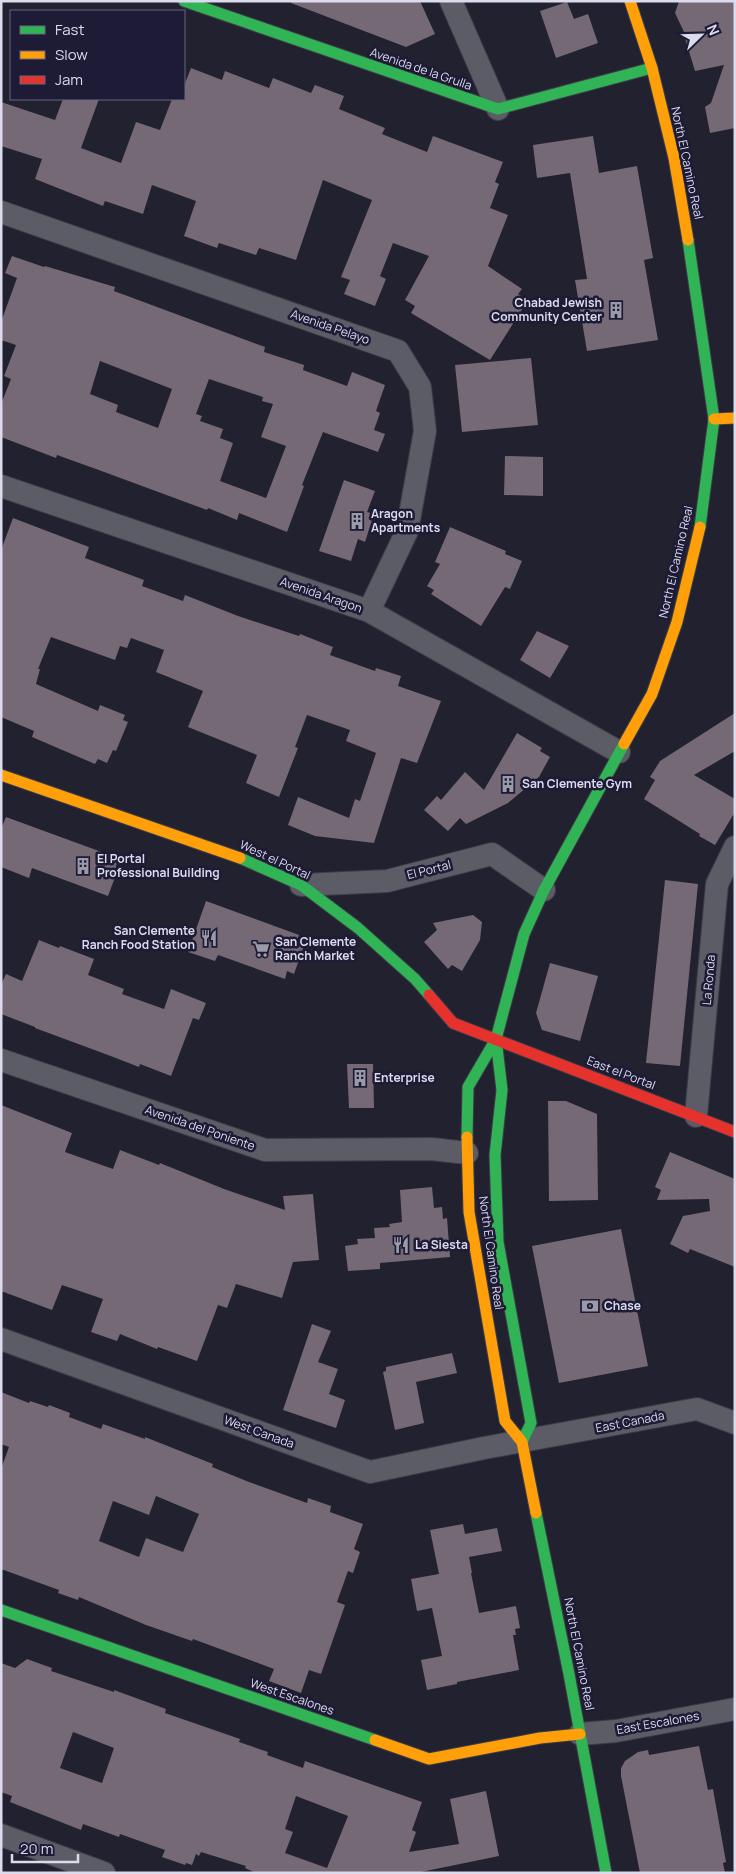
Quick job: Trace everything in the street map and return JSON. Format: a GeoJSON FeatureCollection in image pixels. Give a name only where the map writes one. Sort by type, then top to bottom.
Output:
{"type":"FeatureCollection","features":[{"type":"Feature","properties":{"kind":"main road","name":"Avenida de la Grulla"},"geometry":{"type":"LineString","coordinates":[[184,1],[498,110]]}},
{"type":"Feature","properties":{"kind":"main road","name":"North El Camino Real"},"geometry":{"type":"LineString","coordinates":[[606,1873],[522,1442],[505,1421],[469,1212],[467,1153],[468,1087],[496,1039],[524,934],[544,890],[652,694],[677,622],[701,524],[714,419],[688,234],[674,158],[652,68],[630,1]]}},
{"type":"Feature","properties":{"kind":"main road"},"geometry":{"type":"LineString","coordinates":[[498,110],[652,68]]}},
{"type":"Feature","properties":{"kind":"main road"},"geometry":{"type":"LineString","coordinates":[[714,419],[735,418]]}},
{"type":"Feature","properties":{"kind":"main road","name":"West el Portal"},"geometry":{"type":"LineString","coordinates":[[1,775],[243,859],[301,884],[358,928],[415,979],[453,1023],[496,1039]]}},
{"type":"Feature","properties":{"kind":"main road","name":"North El Camino Real"},"geometry":{"type":"LineString","coordinates":[[496,1039],[502,1090],[495,1154],[498,1242],[531,1423],[522,1442]]}},
{"type":"Feature","properties":{"kind":"main road","name":"East el Portal"},"geometry":{"type":"LineString","coordinates":[[496,1039],[735,1132]]}},
{"type":"Feature","properties":{"kind":"main road","name":"West Escalones"},"geometry":{"type":"LineString","coordinates":[[1,1610],[429,1759],[520,1741],[580,1734]]}},
{"type":"Feature","properties":{"kind":"street"},"geometry":{"type":"LineString","coordinates":[[451,1],[498,110]]}},
{"type":"Feature","properties":{"kind":"street","name":"Avenida Pelayo"},"geometry":{"type":"LineString","coordinates":[[1,212],[398,351],[420,387],[425,431],[407,530],[369,611]]}},
{"type":"Feature","properties":{"kind":"street","name":"Avenida Aragon"},"geometry":{"type":"LineString","coordinates":[[1,486],[369,611],[619,752]]}},
{"type":"Feature","properties":{"kind":"street","name":"La Ronda"},"geometry":{"type":"LineString","coordinates":[[696,1116],[726,887],[735,847]]}},
{"type":"Feature","properties":{"kind":"street","name":"El Portal"},"geometry":{"type":"LineString","coordinates":[[301,884],[387,881],[492,854],[544,890]]}},
{"type":"Feature","properties":{"kind":"street","name":"Avenida del Poniente"},"geometry":{"type":"LineString","coordinates":[[1,1060],[265,1150],[432,1149],[467,1153]]}},
{"type":"Feature","properties":{"kind":"street","name":"West Canada"},"geometry":{"type":"LineString","coordinates":[[1,1339],[370,1472],[522,1442]]}},
{"type":"Feature","properties":{"kind":"street","name":"East Canada"},"geometry":{"type":"LineString","coordinates":[[522,1442],[698,1409],[735,1423]]}},
{"type":"Feature","properties":{"kind":"street","name":"East Escalones"},"geometry":{"type":"LineString","coordinates":[[580,1734],[616,1731],[735,1709]]}},
{"type":"Feature","properties":{"kind":"street"},"geometry":{"type":"LineString","coordinates":[[1,1835],[104,1873]]}},
{"type":"Feature","properties":{"kind":"building"},"geometry":{"type":"Polygon","coordinates":[[[291,1],[420,1],[435,34],[406,47],[291,3],[291,1]]]}},
{"type":"Feature","properties":{"kind":"building"},"geometry":{"type":"Polygon","coordinates":[[[679,1],[735,1],[735,128],[710,133],[705,107],[711,103],[724,65],[695,71],[685,34],[675,13],[679,1]]]}},
{"type":"Feature","properties":{"kind":"building"},"geometry":{"type":"Polygon","coordinates":[[[567,2],[574,19],[588,14],[598,43],[556,58],[540,11],[567,2]]]}},
{"type":"Feature","properties":{"kind":"building"},"geometry":{"type":"Polygon","coordinates":[[[191,68],[222,80],[225,71],[269,88],[273,78],[311,93],[315,85],[344,96],[339,109],[385,128],[382,134],[427,152],[433,136],[503,162],[495,182],[499,184],[490,208],[508,215],[488,266],[522,289],[518,294],[528,300],[490,360],[411,313],[415,306],[405,300],[429,256],[393,243],[380,276],[386,279],[375,306],[344,294],[350,280],[341,277],[372,200],[323,180],[296,260],[259,248],[256,255],[219,243],[217,248],[184,236],[196,201],[152,185],[143,214],[105,201],[103,206],[35,179],[42,159],[1,146],[1,102],[55,120],[63,100],[99,100],[81,148],[121,163],[136,122],[160,130],[172,100],[185,100],[185,83],[191,68]]]}},
{"type":"Feature","properties":{"kind":"building"},"geometry":{"type":"Polygon","coordinates":[[[593,136],[599,173],[637,166],[653,258],[644,260],[658,340],[587,351],[575,280],[587,279],[570,173],[537,178],[533,145],[593,136]]]}},
{"type":"Feature","properties":{"kind":"building"},"geometry":{"type":"Polygon","coordinates":[[[12,256],[115,287],[114,291],[265,347],[264,352],[304,365],[303,370],[347,386],[352,372],[385,385],[376,411],[380,413],[374,430],[385,434],[378,452],[323,432],[302,485],[304,486],[287,532],[239,513],[237,520],[208,508],[207,510],[57,455],[56,458],[1,437],[1,404],[11,379],[4,376],[16,345],[1,340],[1,322],[17,278],[5,273],[12,256]],[[100,361],[90,394],[118,405],[116,412],[158,428],[172,389],[100,361]],[[209,379],[196,414],[202,416],[200,421],[223,429],[220,438],[233,443],[220,481],[266,498],[286,446],[261,437],[273,404],[262,401],[263,397],[209,379]]]}},
{"type":"Feature","properties":{"kind":"building"},"geometry":{"type":"Polygon","coordinates":[[[531,358],[538,425],[462,432],[455,365],[531,358]]]}},
{"type":"Feature","properties":{"kind":"building"},"geometry":{"type":"Polygon","coordinates":[[[505,456],[543,457],[543,496],[504,495],[505,456]]]}},
{"type":"Feature","properties":{"kind":"building","name":"Aragon Apartments"},"geometry":{"type":"Polygon","coordinates":[[[344,480],[375,491],[367,512],[374,514],[365,542],[358,539],[351,561],[319,551],[344,480]]]}},
{"type":"Feature","properties":{"kind":"building"},"geometry":{"type":"Polygon","coordinates":[[[13,518],[89,547],[85,558],[144,580],[142,586],[183,601],[185,595],[238,616],[299,636],[300,634],[333,647],[330,655],[375,671],[376,668],[401,676],[398,686],[441,701],[417,763],[401,758],[374,843],[315,836],[288,825],[298,797],[349,818],[355,799],[360,801],[376,753],[346,741],[350,730],[307,715],[295,747],[298,748],[279,797],[246,783],[257,755],[188,727],[203,691],[156,672],[164,650],[131,638],[127,648],[120,646],[115,660],[51,637],[38,669],[40,669],[36,684],[98,711],[100,705],[125,715],[123,720],[128,722],[116,751],[113,750],[107,763],[98,759],[95,764],[32,737],[34,731],[1,717],[1,550],[13,518]]]}},
{"type":"Feature","properties":{"kind":"building"},"geometry":{"type":"Polygon","coordinates":[[[450,527],[506,551],[505,554],[522,561],[510,589],[505,587],[481,626],[431,594],[434,590],[427,586],[440,564],[435,562],[450,527]]]}},
{"type":"Feature","properties":{"kind":"building"},"geometry":{"type":"Polygon","coordinates":[[[537,631],[569,646],[550,678],[520,660],[537,631]]]}},
{"type":"Feature","properties":{"kind":"building"},"geometry":{"type":"Polygon","coordinates":[[[735,713],[735,751],[694,775],[735,799],[735,812],[715,845],[644,799],[655,780],[650,777],[660,761],[735,713]]]}},
{"type":"Feature","properties":{"kind":"building","name":"San Clemente Gym"},"geometry":{"type":"Polygon","coordinates":[[[517,733],[542,748],[540,751],[550,757],[539,777],[508,803],[466,824],[460,818],[448,831],[424,810],[437,796],[441,800],[465,772],[484,790],[517,733]]]}},
{"type":"Feature","properties":{"kind":"building"},"geometry":{"type":"Polygon","coordinates":[[[6,817],[118,858],[115,870],[117,872],[108,896],[32,868],[29,878],[1,867],[1,829],[6,817]]]}},
{"type":"Feature","properties":{"kind":"building"},"geometry":{"type":"Polygon","coordinates":[[[665,880],[698,884],[680,1066],[646,1063],[665,880]]]}},
{"type":"Feature","properties":{"kind":"building","name":"San Clemente Ranch Market"},"geometry":{"type":"Polygon","coordinates":[[[206,901],[299,935],[297,940],[305,943],[294,974],[287,971],[285,979],[218,955],[215,961],[188,952],[206,901]]]}},
{"type":"Feature","properties":{"kind":"building"},"geometry":{"type":"Polygon","coordinates":[[[473,915],[482,922],[480,940],[462,971],[452,965],[448,969],[424,942],[437,930],[433,923],[473,915]]]}},
{"type":"Feature","properties":{"kind":"building"},"geometry":{"type":"Polygon","coordinates":[[[39,940],[94,959],[88,975],[124,989],[122,994],[164,1009],[171,989],[206,1003],[199,1020],[193,1018],[171,1076],[140,1064],[139,1067],[1,1014],[1,985],[6,974],[22,981],[39,940]]]}},
{"type":"Feature","properties":{"kind":"building"},"geometry":{"type":"Polygon","coordinates":[[[550,963],[598,976],[580,1041],[542,1030],[536,1013],[550,963]]]}},
{"type":"Feature","properties":{"kind":"building","name":"Enterprise"},"geometry":{"type":"Polygon","coordinates":[[[347,1064],[373,1064],[374,1108],[349,1108],[347,1064]]]}},
{"type":"Feature","properties":{"kind":"building"},"geometry":{"type":"Polygon","coordinates":[[[548,1101],[566,1101],[597,1114],[598,1200],[549,1201],[548,1101]]]}},
{"type":"Feature","properties":{"kind":"building"},"geometry":{"type":"Polygon","coordinates":[[[1,1105],[72,1133],[65,1152],[113,1169],[120,1150],[285,1210],[283,1196],[313,1194],[319,1260],[293,1262],[282,1298],[236,1284],[227,1308],[218,1305],[197,1361],[158,1347],[157,1349],[120,1334],[117,1341],[91,1332],[103,1299],[62,1285],[52,1310],[1,1291],[1,1105]]]}},
{"type":"Feature","properties":{"kind":"building"},"geometry":{"type":"Polygon","coordinates":[[[670,1152],[735,1179],[735,1267],[690,1249],[688,1253],[670,1244],[683,1216],[710,1211],[709,1199],[657,1200],[661,1190],[655,1187],[670,1152]]]}},
{"type":"Feature","properties":{"kind":"building","name":"La Siesta"},"geometry":{"type":"Polygon","coordinates":[[[432,1187],[434,1208],[442,1207],[443,1219],[447,1218],[450,1257],[380,1263],[380,1269],[348,1271],[345,1246],[358,1244],[357,1239],[375,1238],[374,1228],[390,1227],[389,1224],[402,1222],[400,1190],[432,1187]]]}},
{"type":"Feature","properties":{"kind":"building","name":"Chase"},"geometry":{"type":"Polygon","coordinates":[[[621,1229],[648,1366],[559,1383],[532,1246],[621,1229]]]}},
{"type":"Feature","properties":{"kind":"building"},"geometry":{"type":"Polygon","coordinates":[[[312,1324],[331,1331],[318,1362],[338,1369],[329,1394],[345,1400],[336,1428],[283,1410],[312,1324]]]}},
{"type":"Feature","properties":{"kind":"building"},"geometry":{"type":"Polygon","coordinates":[[[452,1353],[457,1373],[416,1382],[424,1423],[395,1430],[383,1372],[386,1371],[386,1367],[452,1353]]]}},
{"type":"Feature","properties":{"kind":"building"},"geometry":{"type":"Polygon","coordinates":[[[1,1392],[29,1403],[30,1401],[48,1407],[49,1405],[70,1413],[69,1417],[101,1429],[103,1424],[145,1439],[145,1437],[213,1464],[212,1467],[249,1482],[307,1503],[308,1498],[331,1506],[330,1512],[363,1524],[354,1549],[360,1552],[353,1573],[348,1571],[337,1602],[345,1605],[321,1674],[309,1670],[301,1693],[269,1681],[274,1669],[193,1639],[192,1641],[146,1625],[79,1597],[78,1600],[58,1593],[59,1590],[1,1569],[1,1469],[9,1447],[1,1444],[1,1392]],[[156,1496],[149,1515],[113,1501],[99,1541],[139,1557],[146,1538],[183,1552],[199,1514],[156,1496]]]}},
{"type":"Feature","properties":{"kind":"building"},"geometry":{"type":"Polygon","coordinates":[[[463,1524],[465,1534],[497,1528],[502,1551],[469,1557],[471,1573],[479,1613],[516,1606],[520,1628],[515,1629],[516,1635],[513,1635],[519,1670],[427,1690],[421,1660],[442,1656],[432,1608],[417,1611],[411,1579],[439,1574],[430,1530],[463,1524]]]}},
{"type":"Feature","properties":{"kind":"building"},"geometry":{"type":"Polygon","coordinates":[[[27,1659],[52,1668],[51,1671],[114,1692],[114,1690],[166,1709],[165,1713],[240,1739],[239,1742],[268,1752],[267,1755],[303,1768],[305,1761],[422,1802],[412,1830],[416,1832],[409,1852],[459,1844],[450,1799],[486,1791],[499,1856],[416,1873],[256,1873],[245,1868],[246,1866],[201,1852],[199,1856],[196,1854],[192,1865],[186,1863],[185,1865],[162,1857],[165,1850],[120,1834],[119,1837],[83,1824],[81,1830],[10,1802],[12,1796],[1,1792],[1,1663],[15,1668],[27,1659]],[[73,1732],[60,1768],[102,1783],[114,1748],[73,1732]],[[296,1796],[285,1829],[293,1832],[285,1853],[327,1868],[348,1816],[296,1796]]]}},
{"type":"Feature","properties":{"kind":"building"},"geometry":{"type":"Polygon","coordinates":[[[699,1746],[708,1790],[713,1789],[726,1862],[723,1863],[725,1873],[640,1873],[621,1768],[625,1761],[638,1752],[648,1750],[649,1755],[699,1746]]]}},
{"type":"Feature","properties":{"kind":"traffic: fast"},"geometry":{"type":"LineString","coordinates":[[184,1],[498,109],[652,68]]}},
{"type":"Feature","properties":{"kind":"traffic: fast"},"geometry":{"type":"LineString","coordinates":[[688,240],[714,419],[700,527]]}},
{"type":"Feature","properties":{"kind":"traffic: fast"},"geometry":{"type":"LineString","coordinates":[[467,1137],[468,1087],[496,1039],[524,934],[544,890],[624,744]]}},
{"type":"Feature","properties":{"kind":"traffic: fast"},"geometry":{"type":"LineString","coordinates":[[240,858],[301,885],[358,928],[415,979],[429,995]]}},
{"type":"Feature","properties":{"kind":"traffic: fast"},"geometry":{"type":"LineString","coordinates":[[496,1039],[502,1090],[495,1155],[498,1242],[531,1423],[522,1442]]}},
{"type":"Feature","properties":{"kind":"traffic: fast"},"geometry":{"type":"LineString","coordinates":[[536,1513],[569,1674],[606,1873]]}},
{"type":"Feature","properties":{"kind":"traffic: fast"},"geometry":{"type":"LineString","coordinates":[[1,1610],[375,1740]]}},
{"type":"Feature","properties":{"kind":"traffic: slow"},"geometry":{"type":"LineString","coordinates":[[630,1],[652,68],[674,158],[688,240]]}},
{"type":"Feature","properties":{"kind":"traffic: slow"},"geometry":{"type":"LineString","coordinates":[[714,419],[735,418]]}},
{"type":"Feature","properties":{"kind":"traffic: slow"},"geometry":{"type":"LineString","coordinates":[[624,744],[652,694],[677,622],[700,527]]}},
{"type":"Feature","properties":{"kind":"traffic: slow"},"geometry":{"type":"LineString","coordinates":[[1,775],[240,858]]}},
{"type":"Feature","properties":{"kind":"traffic: slow"},"geometry":{"type":"LineString","coordinates":[[467,1137],[469,1212],[505,1421],[522,1442],[536,1513]]}},
{"type":"Feature","properties":{"kind":"traffic: slow"},"geometry":{"type":"LineString","coordinates":[[375,1740],[429,1759],[540,1738],[580,1734]]}},
{"type":"Feature","properties":{"kind":"traffic: jam"},"geometry":{"type":"LineString","coordinates":[[429,995],[453,1023],[735,1132]]}},
{"type":"Feature","properties":{"kind":"place","name":"Chabad Jewish Community Center"},"geometry":{"type":"Point","coordinates":[616,310]}},
{"type":"Feature","properties":{"kind":"place","name":"Aragon Apartments"},"geometry":{"type":"Point","coordinates":[357,521]}},
{"type":"Feature","properties":{"kind":"place","name":"San Clemente Gym"},"geometry":{"type":"Point","coordinates":[508,784]}},
{"type":"Feature","properties":{"kind":"place","name":"El Portal Professional Building"},"geometry":{"type":"Point","coordinates":[83,866]}},
{"type":"Feature","properties":{"kind":"place","name":"San Clemente Ranch Food Station"},"geometry":{"type":"Point","coordinates":[209,938]}},
{"type":"Feature","properties":{"kind":"place","name":"San Clemente Ranch Market"},"geometry":{"type":"Point","coordinates":[261,949]}},
{"type":"Feature","properties":{"kind":"place","name":"Enterprise"},"geometry":{"type":"Point","coordinates":[360,1078]}},
{"type":"Feature","properties":{"kind":"place","name":"La Siesta"},"geometry":{"type":"Point","coordinates":[401,1245]}},
{"type":"Feature","properties":{"kind":"place","name":"Chase"},"geometry":{"type":"Point","coordinates":[590,1306]}}]}
